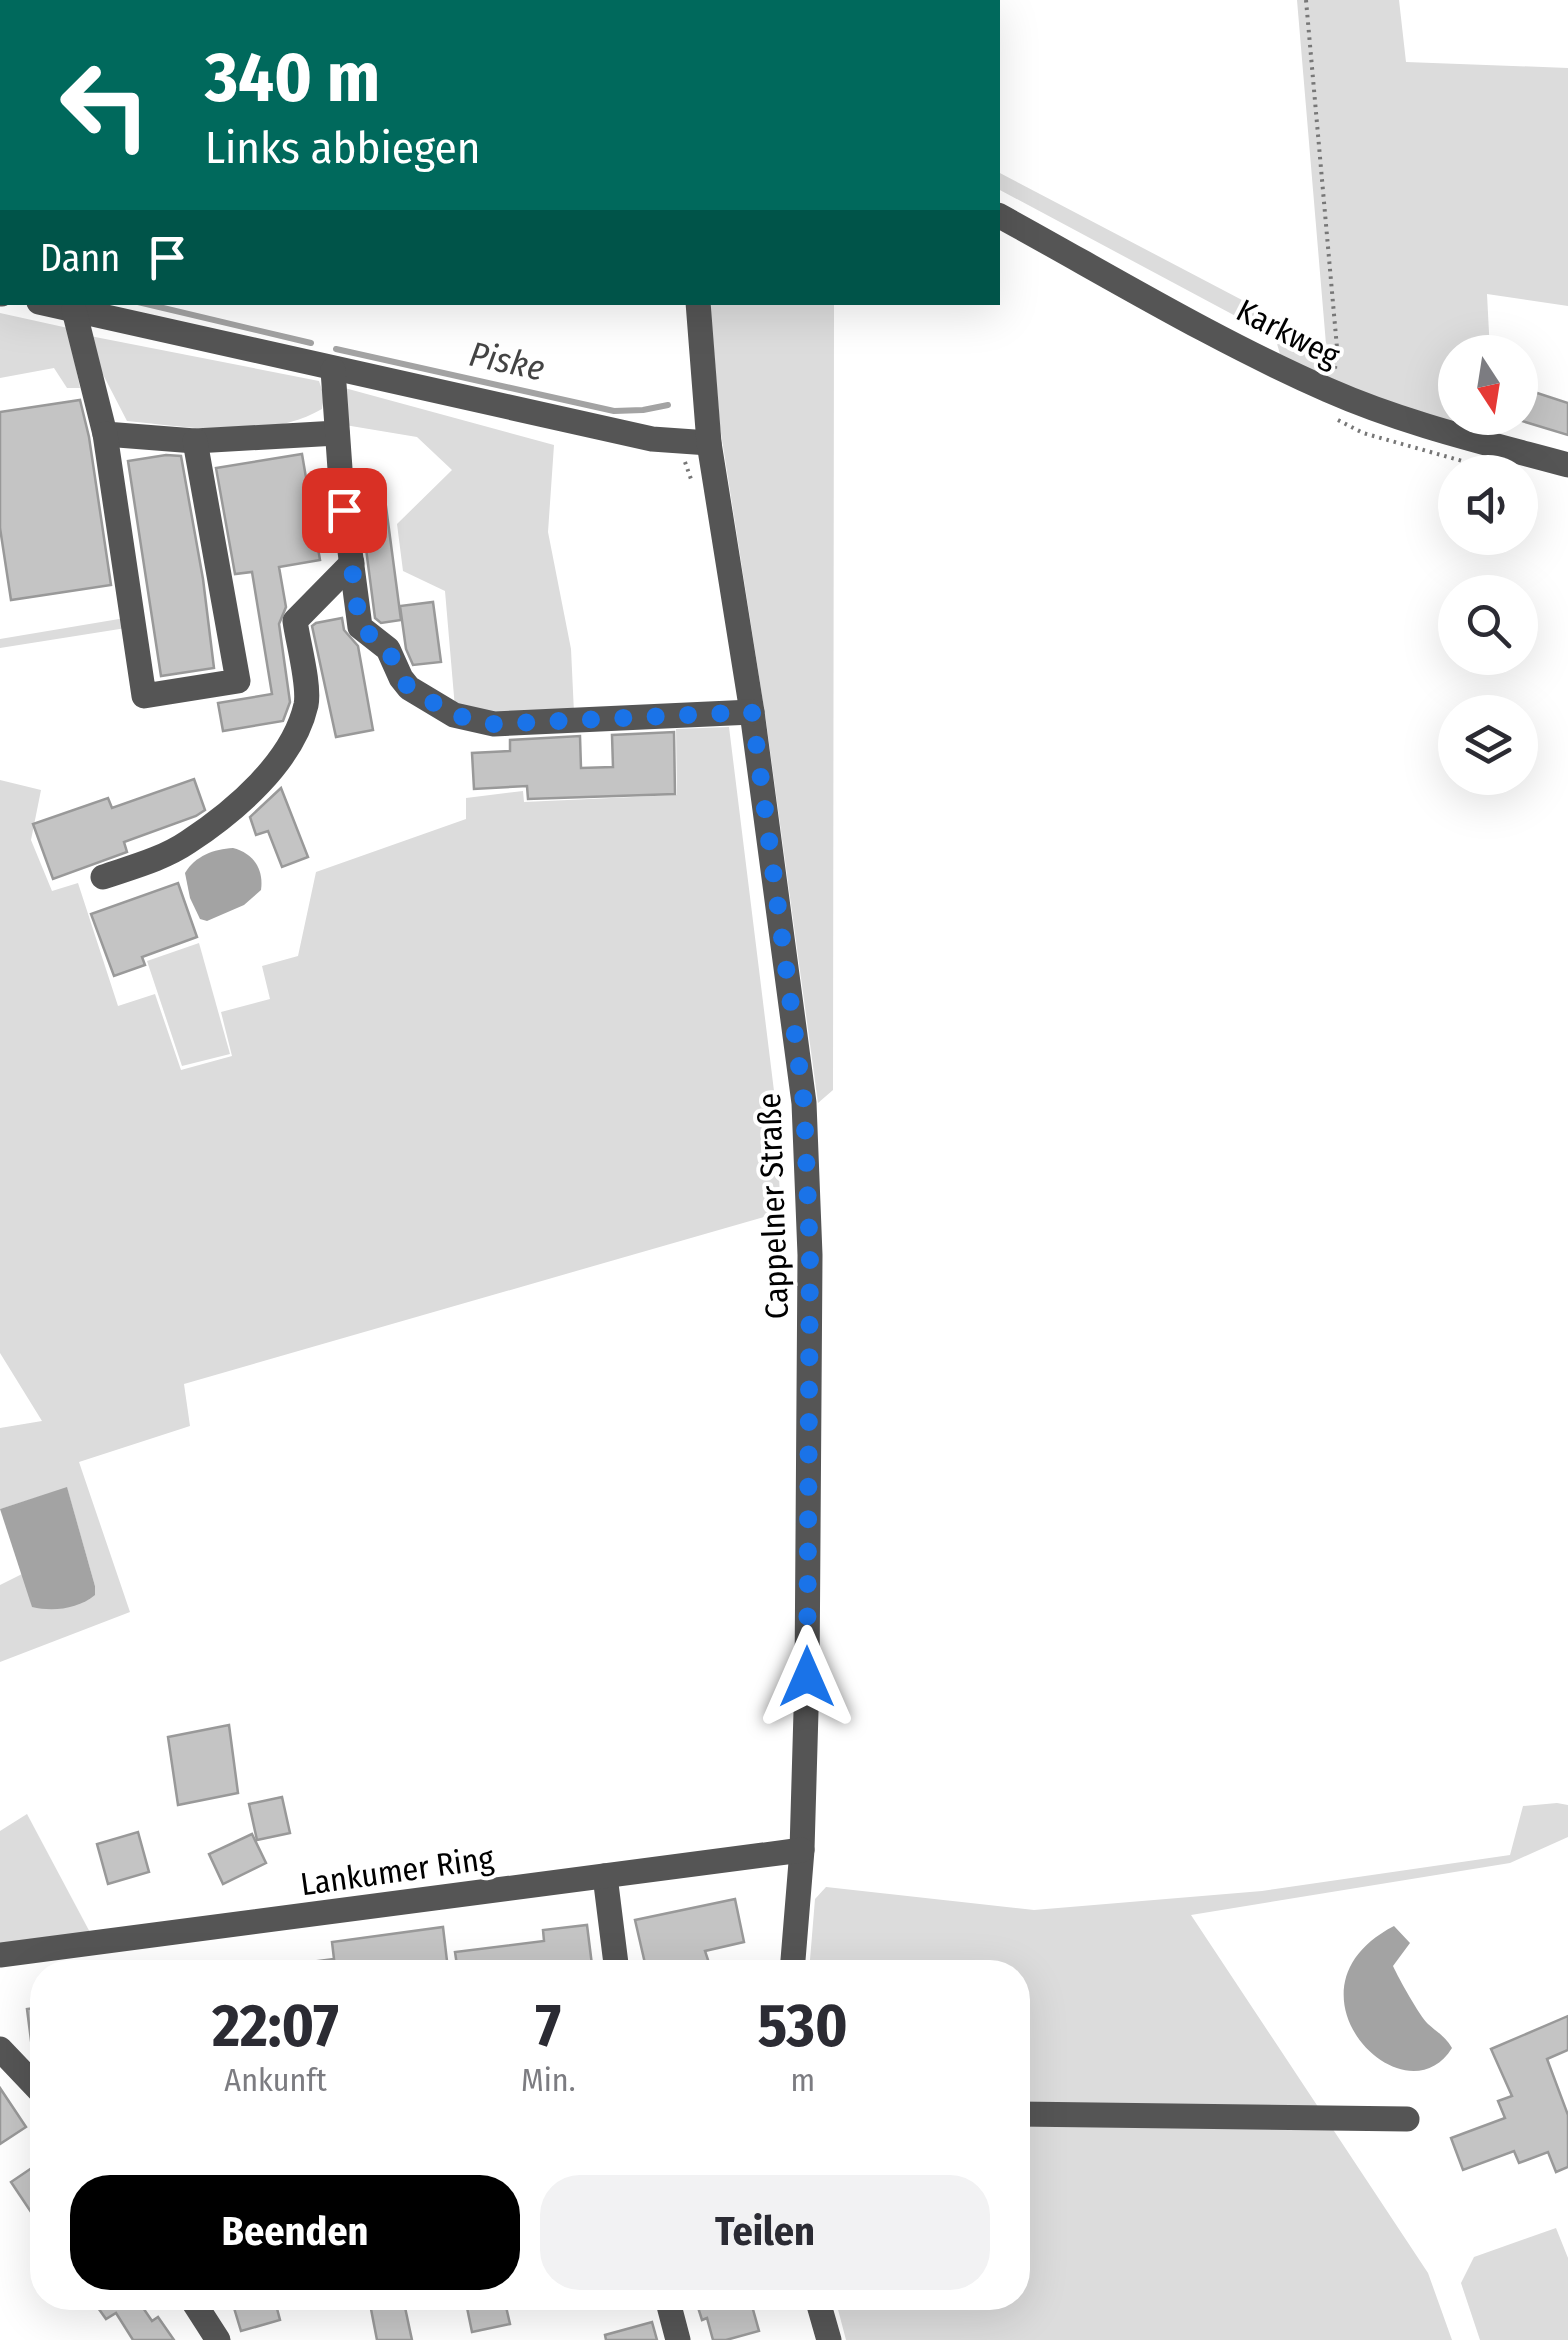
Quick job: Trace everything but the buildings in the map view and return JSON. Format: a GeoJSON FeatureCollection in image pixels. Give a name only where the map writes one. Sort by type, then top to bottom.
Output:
{"type":"FeatureCollection","features":[{"type":"Feature","properties":{"kind":"street","name":"Karkweg"},"geometry":{"type":"LineString","coordinates":[[1000,216],[1329,391],[1398,417],[1568,465]]}},
{"type":"Feature","properties":{"kind":"street"},"geometry":{"type":"LineString","coordinates":[[52,305],[678,443],[710,443]]}},
{"type":"Feature","properties":{"kind":"street","name":"Cappelner Straße"},"geometry":{"type":"LineString","coordinates":[[698,305],[710,443],[752,712],[804,1103],[808,1198],[807,1677],[802,1850],[793,1960]]}},
{"type":"Feature","properties":{"kind":"street"},"geometry":{"type":"LineString","coordinates":[[74,310],[106,434],[144,696],[238,681],[195,442]]}},
{"type":"Feature","properties":{"kind":"street"},"geometry":{"type":"LineString","coordinates":[[333,370],[360,627],[388,649],[409,688],[454,715],[494,724],[752,712]]}},
{"type":"Feature","properties":{"kind":"street"},"geometry":{"type":"LineString","coordinates":[[106,434],[195,442],[337,433]]}},
{"type":"Feature","properties":{"kind":"street"},"geometry":{"type":"LineString","coordinates":[[103,877],[187,843],[230,810],[268,772],[293,740],[307,701],[295,621],[352,563]]}},
{"type":"Feature","properties":{"kind":"street","name":"Lankumer Ring"},"geometry":{"type":"LineString","coordinates":[[0,1956],[802,1850]]}},
{"type":"Feature","properties":{"kind":"street"},"geometry":{"type":"LineString","coordinates":[[605,1876],[616,1960]]}},
{"type":"Feature","properties":{"kind":"street"},"geometry":{"type":"LineString","coordinates":[[0,2049],[30,2081]]}},
{"type":"Feature","properties":{"kind":"street"},"geometry":{"type":"LineString","coordinates":[[1030,2114],[1407,2120]]}},
{"type":"Feature","properties":{"kind":"street"},"geometry":{"type":"LineString","coordinates":[[199,2310],[218,2340]]}},
{"type":"Feature","properties":{"kind":"street"},"geometry":{"type":"LineString","coordinates":[[671,2310],[678,2340]]}},
{"type":"Feature","properties":{"kind":"street"},"geometry":{"type":"LineString","coordinates":[[820,2310],[829,2340]]}},
{"type":"Feature","properties":{"kind":"path"},"geometry":{"type":"LineString","coordinates":[[1306,0],[1337,348],[1329,391]]}},
{"type":"Feature","properties":{"kind":"path"},"geometry":{"type":"LineString","coordinates":[[678,443],[693,484]]}},
{"type":"Feature","properties":{"kind":"shaded area"},"geometry":{"type":"Polygon","coordinates":[[[1297,0],[1399,0],[1406,62],[1568,68],[1568,306],[1487,294],[1489,335],[1438,335],[1438,418],[1386,401],[1280,354],[1275,337],[1000,190],[1000,173],[1326,344],[1297,0]]]}},
{"type":"Feature","properties":{"kind":"shaded area"},"geometry":{"type":"Polygon","coordinates":[[[710,305],[834,305],[833,1090],[818,1103],[766,721],[720,427],[710,305]]]}},
{"type":"Feature","properties":{"kind":"shaded area"},"geometry":{"type":"Polygon","coordinates":[[[0,313],[68,328],[80,388],[67,388],[54,368],[0,378],[0,313]]]}},
{"type":"Feature","properties":{"kind":"shaded area"},"geometry":{"type":"Polygon","coordinates":[[[90,336],[319,381],[324,396],[322,409],[300,419],[252,428],[127,421],[95,359],[90,336]]]}},
{"type":"Feature","properties":{"kind":"shaded area"},"geometry":{"type":"Polygon","coordinates":[[[341,387],[554,445],[548,532],[571,649],[574,713],[485,716],[455,708],[445,591],[403,571],[397,524],[452,470],[417,437],[345,425],[341,387]]]}},
{"type":"Feature","properties":{"kind":"shaded area"},"geometry":{"type":"Polygon","coordinates":[[[125,618],[126,628],[0,648],[0,639],[125,618]]]}},
{"type":"Feature","properties":{"kind":"shaded area"},"geometry":{"type":"Polygon","coordinates":[[[729,727],[774,1091],[781,1212],[184,1384],[190,1426],[79,1462],[130,1612],[0,1662],[0,1585],[24,1573],[32,1606],[95,1586],[67,1488],[0,1509],[0,1428],[42,1421],[0,1353],[0,780],[41,790],[31,840],[52,891],[78,883],[118,1006],[155,994],[181,1070],[232,1056],[221,1012],[270,999],[262,966],[298,956],[316,872],[466,819],[466,798],[523,791],[524,802],[677,795],[676,729],[729,727]]]}},
{"type":"Feature","properties":{"kind":"shaded area"},"geometry":{"type":"Polygon","coordinates":[[[233,848],[256,863],[261,890],[244,905],[207,921],[200,919],[185,873],[206,854],[233,848]]]}},
{"type":"Feature","properties":{"kind":"shaded area"},"geometry":{"type":"Polygon","coordinates":[[[199,943],[230,1054],[182,1066],[147,961],[199,943]]]}},
{"type":"Feature","properties":{"kind":"shaded area"},"geometry":{"type":"Polygon","coordinates":[[[67,1487],[95,1595],[65,1608],[32,1607],[0,1509],[67,1487]]]}},
{"type":"Feature","properties":{"kind":"shaded area"},"geometry":{"type":"Polygon","coordinates":[[[1568,1805],[1568,1837],[1510,1863],[1191,1915],[1428,2273],[1452,2340],[846,2340],[838,2310],[1030,2310],[1030,1960],[810,1960],[815,1899],[826,1887],[1034,1910],[1262,1891],[1510,1855],[1523,1806],[1568,1805]]]}},
{"type":"Feature","properties":{"kind":"shaded area"},"geometry":{"type":"Polygon","coordinates":[[[27,1814],[93,1938],[0,1947],[0,1831],[27,1814]]]}},
{"type":"Feature","properties":{"kind":"shaded area"},"geometry":{"type":"Polygon","coordinates":[[[1394,1926],[1410,1943],[1393,1966],[1424,2019],[1452,2048],[1431,2067],[1406,2070],[1380,2060],[1359,2040],[1346,2013],[1345,1982],[1359,1952],[1394,1926]]]}},
{"type":"Feature","properties":{"kind":"shaded area"},"geometry":{"type":"Polygon","coordinates":[[[1556,2228],[1568,2258],[1568,2340],[1480,2340],[1461,2283],[1474,2257],[1556,2228]]]}},
{"type":"Feature","properties":{"kind":"waterway","name":"Piske"},"geometry":{"type":"LineString","coordinates":[[151,305],[311,343]]}},
{"type":"Feature","properties":{"kind":"waterway","name":"Piske"},"geometry":{"type":"LineString","coordinates":[[336,349],[614,411],[668,405]]}},
{"type":"Feature","properties":{"kind":"route"},"geometry":{"type":"LineString","coordinates":[[344,510],[360,627],[388,649],[409,688],[454,715],[494,724],[752,712],[804,1103],[810,1255],[807,1677]]}}]}
